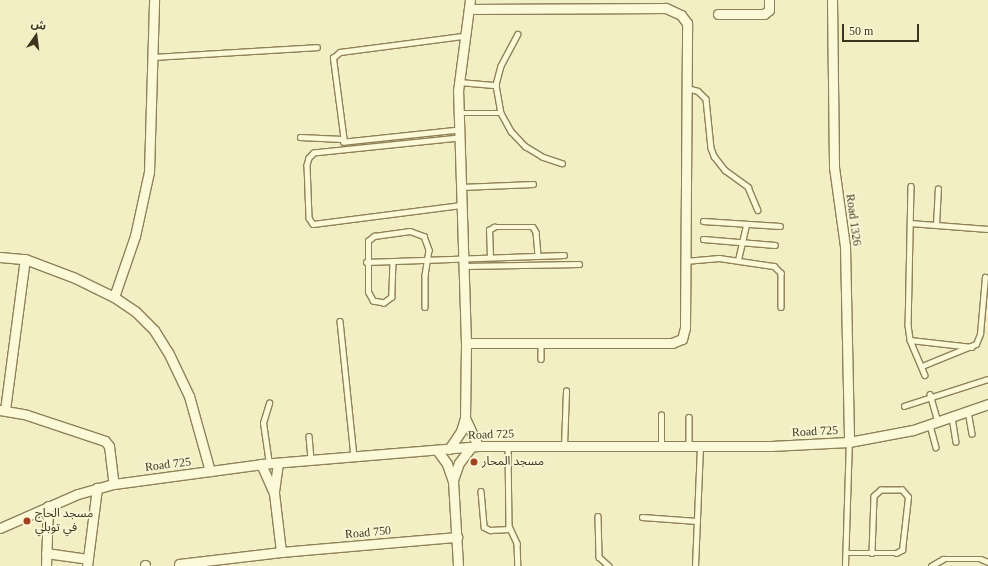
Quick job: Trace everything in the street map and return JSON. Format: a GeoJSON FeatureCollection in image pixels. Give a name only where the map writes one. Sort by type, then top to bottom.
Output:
{"type":"FeatureCollection","features":[{"type":"Feature","properties":{"kind":"street"},"geometry":{"type":"LineString","coordinates":[[114,297],[135,236],[149,172],[151,57],[154,0]]}},
{"type":"Feature","properties":{"kind":"street"},"geometry":{"type":"LineString","coordinates":[[718,14],[764,14],[769,10],[769,0]]}},
{"type":"Feature","properties":{"kind":"street","name":"Road 1326"},"geometry":{"type":"LineString","coordinates":[[832,0],[834,167],[845,246],[849,442]]}},
{"type":"Feature","properties":{"kind":"street"},"geometry":{"type":"LineString","coordinates":[[453,481],[459,463],[475,447],[466,418],[466,343],[458,113],[459,82],[464,36],[470,5],[668,4],[681,15],[687,24],[685,334],[677,342],[541,344],[466,343]]}},
{"type":"Feature","properties":{"kind":"street"},"geometry":{"type":"LineString","coordinates":[[0,257],[25,259],[75,278],[114,297],[135,311],[154,330],[168,352],[189,396],[210,471]]}},
{"type":"Feature","properties":{"kind":"street"},"geometry":{"type":"LineString","coordinates":[[25,259],[2,410],[105,441],[109,446],[114,484]]}},
{"type":"Feature","properties":{"kind":"street","name":"Road 725"},"geometry":{"type":"LineString","coordinates":[[0,528],[48,506],[97,488],[114,484],[265,464],[475,447],[700,446],[849,442],[934,424],[988,404]]}},
{"type":"Feature","properties":{"kind":"street"},"geometry":{"type":"LineString","coordinates":[[449,449],[461,431],[466,418]]}},
{"type":"Feature","properties":{"kind":"street"},"geometry":{"type":"LineString","coordinates":[[436,450],[447,464],[453,481],[458,566]]}},
{"type":"Feature","properties":{"kind":"street"},"geometry":{"type":"LineString","coordinates":[[274,493],[278,463]]}},
{"type":"Feature","properties":{"kind":"street"},"geometry":{"type":"LineString","coordinates":[[265,464],[274,493],[281,552]]}},
{"type":"Feature","properties":{"kind":"street"},"geometry":{"type":"LineString","coordinates":[[46,553],[87,562],[97,488]]}},
{"type":"Feature","properties":{"kind":"street"},"geometry":{"type":"LineString","coordinates":[[46,566],[48,506]]}},
{"type":"Feature","properties":{"kind":"street","name":"Road 750"},"geometry":{"type":"LineString","coordinates":[[179,564],[281,552],[457,537]]}},
{"type":"Feature","properties":{"kind":"lane"},"geometry":{"type":"LineString","coordinates":[[518,34],[501,66],[496,85],[501,113],[511,131],[525,146],[543,157],[562,163]]}},
{"type":"Feature","properties":{"kind":"lane"},"geometry":{"type":"LineString","coordinates":[[342,139],[333,61],[336,54],[464,36]]}},
{"type":"Feature","properties":{"kind":"lane"},"geometry":{"type":"LineString","coordinates":[[151,57],[317,47]]}},
{"type":"Feature","properties":{"kind":"lane"},"geometry":{"type":"LineString","coordinates":[[459,82],[496,85]]}},
{"type":"Feature","properties":{"kind":"lane"},"geometry":{"type":"LineString","coordinates":[[687,88],[698,91],[706,99],[710,148],[714,156],[725,170],[748,187],[758,210]]}},
{"type":"Feature","properties":{"kind":"lane"},"geometry":{"type":"LineString","coordinates":[[458,113],[501,113]]}},
{"type":"Feature","properties":{"kind":"lane"},"geometry":{"type":"LineString","coordinates":[[300,137],[342,139],[350,143],[459,134]]}},
{"type":"Feature","properties":{"kind":"lane"},"geometry":{"type":"LineString","coordinates":[[459,134],[314,153],[308,158],[307,165],[309,218],[313,224],[461,205]]}},
{"type":"Feature","properties":{"kind":"lane"},"geometry":{"type":"LineString","coordinates":[[461,186],[533,184]]}},
{"type":"Feature","properties":{"kind":"lane"},"geometry":{"type":"LineString","coordinates":[[911,186],[908,325],[910,340],[925,375]]}},
{"type":"Feature","properties":{"kind":"lane"},"geometry":{"type":"LineString","coordinates":[[936,225],[938,189]]}},
{"type":"Feature","properties":{"kind":"lane"},"geometry":{"type":"LineString","coordinates":[[703,221],[746,225],[780,226]]}},
{"type":"Feature","properties":{"kind":"lane"},"geometry":{"type":"LineString","coordinates":[[910,223],[988,229]]}},
{"type":"Feature","properties":{"kind":"lane"},"geometry":{"type":"LineString","coordinates":[[738,260],[746,225]]}},
{"type":"Feature","properties":{"kind":"lane"},"geometry":{"type":"LineString","coordinates":[[490,257],[489,230],[494,227],[533,228],[536,232],[538,256]]}},
{"type":"Feature","properties":{"kind":"lane"},"geometry":{"type":"LineString","coordinates":[[393,261],[392,296],[388,301],[378,303],[370,297],[368,292],[366,245],[370,238],[410,231],[420,233],[427,240],[428,259],[424,275],[425,307]]}},
{"type":"Feature","properties":{"kind":"lane"},"geometry":{"type":"LineString","coordinates":[[703,239],[775,244]]}},
{"type":"Feature","properties":{"kind":"lane"},"geometry":{"type":"LineString","coordinates":[[463,262],[490,257],[564,255]]}},
{"type":"Feature","properties":{"kind":"lane"},"geometry":{"type":"LineString","coordinates":[[685,261],[715,258],[738,260],[778,269],[781,306]]}},
{"type":"Feature","properties":{"kind":"lane"},"geometry":{"type":"LineString","coordinates":[[366,262],[428,259],[463,262],[579,264]]}},
{"type":"Feature","properties":{"kind":"lane"},"geometry":{"type":"LineString","coordinates":[[922,366],[972,347],[979,339],[985,277]]}},
{"type":"Feature","properties":{"kind":"lane"},"geometry":{"type":"LineString","coordinates":[[340,321],[354,456]]}},
{"type":"Feature","properties":{"kind":"lane"},"geometry":{"type":"LineString","coordinates":[[910,340],[972,347]]}},
{"type":"Feature","properties":{"kind":"lane"},"geometry":{"type":"LineString","coordinates":[[541,344],[541,359]]}},
{"type":"Feature","properties":{"kind":"lane"},"geometry":{"type":"LineString","coordinates":[[904,406],[988,379]]}},
{"type":"Feature","properties":{"kind":"lane"},"geometry":{"type":"LineString","coordinates":[[564,446],[566,391]]}},
{"type":"Feature","properties":{"kind":"lane"},"geometry":{"type":"LineString","coordinates":[[931,397],[936,447]]}},
{"type":"Feature","properties":{"kind":"lane"},"geometry":{"type":"LineString","coordinates":[[265,464],[263,423],[269,403]]}},
{"type":"Feature","properties":{"kind":"lane"},"geometry":{"type":"LineString","coordinates":[[968,411],[972,434]]}},
{"type":"Feature","properties":{"kind":"lane"},"geometry":{"type":"LineString","coordinates":[[661,416],[661,446]]}},
{"type":"Feature","properties":{"kind":"lane"},"geometry":{"type":"LineString","coordinates":[[689,417],[689,446]]}},
{"type":"Feature","properties":{"kind":"lane"},"geometry":{"type":"LineString","coordinates":[[952,417],[956,442]]}},
{"type":"Feature","properties":{"kind":"lane"},"geometry":{"type":"LineString","coordinates":[[309,436],[311,460]]}},
{"type":"Feature","properties":{"kind":"lane"},"geometry":{"type":"LineString","coordinates":[[845,566],[849,442]]}},
{"type":"Feature","properties":{"kind":"lane"},"geometry":{"type":"LineString","coordinates":[[508,446],[509,528],[517,543],[518,566]]}},
{"type":"Feature","properties":{"kind":"lane"},"geometry":{"type":"LineString","coordinates":[[695,566],[700,446]]}},
{"type":"Feature","properties":{"kind":"lane"},"geometry":{"type":"LineString","coordinates":[[846,553],[872,553],[896,553],[904,547],[908,497],[902,490],[881,490],[874,496],[872,553]]}},
{"type":"Feature","properties":{"kind":"lane"},"geometry":{"type":"LineString","coordinates":[[482,491],[484,527],[490,530],[509,528]]}},
{"type":"Feature","properties":{"kind":"lane"},"geometry":{"type":"LineString","coordinates":[[598,516],[598,557],[609,566]]}},
{"type":"Feature","properties":{"kind":"lane"},"geometry":{"type":"LineString","coordinates":[[642,517],[697,521]]}},
{"type":"Feature","properties":{"kind":"lane"},"geometry":{"type":"LineString","coordinates":[[931,566],[943,559],[981,559],[988,562]]}},
{"type":"Feature","properties":{"kind":"place","name":"مسجد المحار"},"geometry":{"type":"Point","coordinates":[474,462]}},
{"type":"Feature","properties":{"kind":"place","name":"مسجد الحاج في توبلي"},"geometry":{"type":"Point","coordinates":[27,521]}}]}
